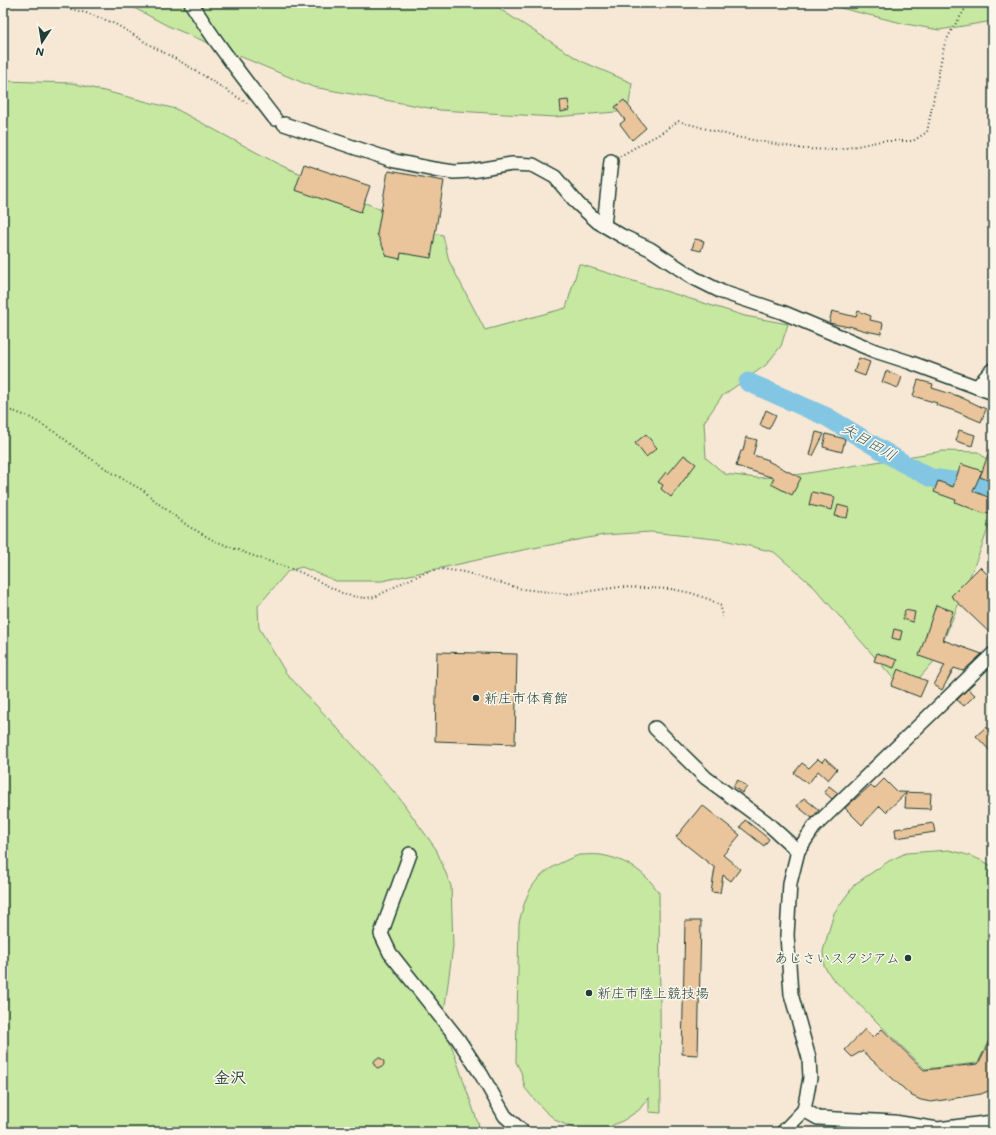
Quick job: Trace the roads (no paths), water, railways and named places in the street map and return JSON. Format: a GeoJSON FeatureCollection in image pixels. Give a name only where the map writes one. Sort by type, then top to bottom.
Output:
{"type":"FeatureCollection","features":[{"type":"Feature","properties":{"kind":"street"},"geometry":{"type":"LineString","coordinates":[[191,3],[225,53],[279,122],[395,161],[434,169],[454,172],[471,171],[512,164],[533,165],[555,177],[578,204],[598,222],[622,236],[650,249],[694,278],[722,292],[782,312],[875,351],[993,393]]}},
{"type":"Feature","properties":{"kind":"street"},"geometry":{"type":"LineString","coordinates":[[604,225],[611,161]]}},
{"type":"Feature","properties":{"kind":"street"},"geometry":{"type":"LineString","coordinates":[[977,387],[992,370],[993,371]]}},
{"type":"Feature","properties":{"kind":"street"},"geometry":{"type":"LineString","coordinates":[[783,1132],[804,1110],[810,1078],[809,1058],[791,994],[787,935],[790,883],[798,851],[814,828],[993,654]]}},
{"type":"Feature","properties":{"kind":"street"},"geometry":{"type":"LineString","coordinates":[[655,728],[706,778],[766,822],[798,851]]}},
{"type":"Feature","properties":{"kind":"street"},"geometry":{"type":"LineString","coordinates":[[410,854],[381,934],[390,953],[458,1039],[481,1074],[505,1116],[523,1132]]}},
{"type":"Feature","properties":{"kind":"street"},"geometry":{"type":"LineString","coordinates":[[804,1110],[818,1118],[894,1122],[938,1129],[993,1122]]}},
{"type":"Feature","properties":{"kind":"waterway","name":"矢目田川"},"geometry":{"type":"LineString","coordinates":[[748,382],[827,417],[903,463],[931,478],[990,486],[993,488]]}},
{"type":"Feature","properties":{"kind":"place","name":"新庄市体育館"},"geometry":{"type":"Point","coordinates":[476,698]}},
{"type":"Feature","properties":{"kind":"place","name":"あじさいスタジアム"},"geometry":{"type":"Point","coordinates":[908,958]}},
{"type":"Feature","properties":{"kind":"place","name":"新庄市陸上競技場"},"geometry":{"type":"Point","coordinates":[589,993]}},
{"type":"Feature","properties":{"kind":"district","name":"金沢"},"geometry":{"type":"Point","coordinates":[230,1077]}}]}
